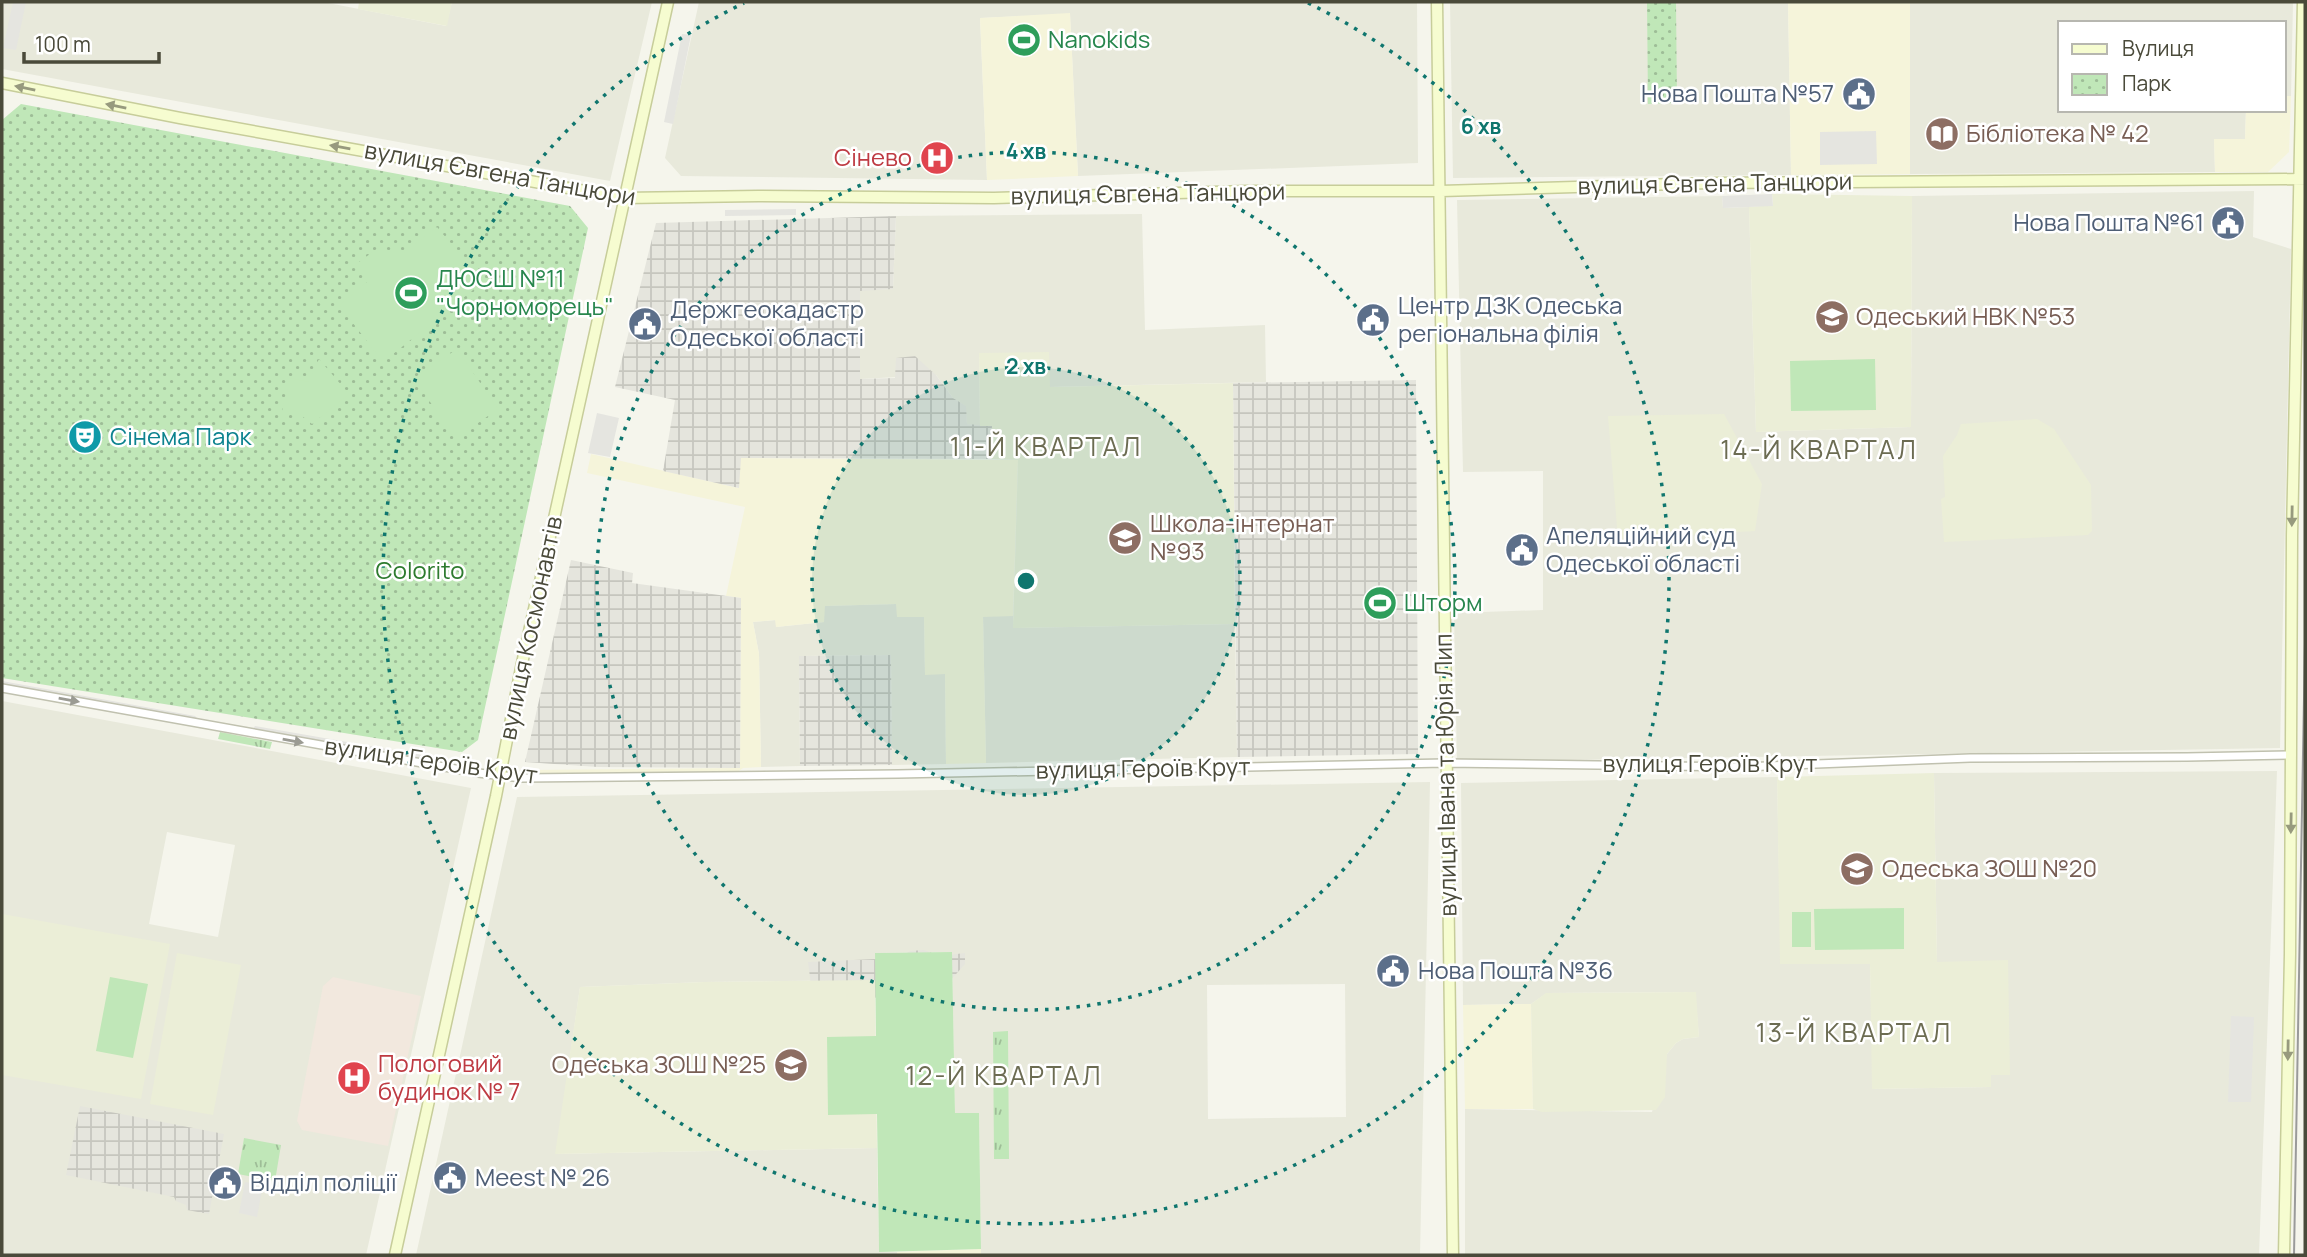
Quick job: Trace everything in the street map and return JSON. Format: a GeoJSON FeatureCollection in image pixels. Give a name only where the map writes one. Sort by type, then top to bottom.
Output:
{"type":"FeatureCollection","features":[{"type":"Feature","properties":{"kind":"street","name":"вулиця Космонавтів"},"geometry":{"type":"LineString","coordinates":[[395,1255],[668,2]]}},
{"type":"Feature","properties":{"kind":"street","name":"вулиця Івана та Юрія Лип"},"geometry":{"type":"LineString","coordinates":[[1437,2],[1452,1255]]}},
{"type":"Feature","properties":{"kind":"street"},"geometry":{"type":"LineString","coordinates":[[2284,1255],[2292,755],[2292,536],[2303,179],[2303,2]]}},
{"type":"Feature","properties":{"kind":"street","name":"вулиця Євгена Танцюри"},"geometry":{"type":"LineString","coordinates":[[2,83],[166,116],[624,198],[994,198],[1248,191],[1441,191],[1710,183],[2303,179]]}},
{"type":"Feature","properties":{"kind":"street","name":"вулиця Героїв Крут"},"geometry":{"type":"LineString","coordinates":[[2,688],[500,776],[639,778],[1445,763],[1742,767],[1970,758],[2292,755]]}},
{"type":"Feature","properties":{"kind":"shaded area"},"geometry":{"type":"Polygon","coordinates":[[[2,2],[323,2],[446,26],[452,2],[652,2],[610,181],[2,69],[2,2]]]}},
{"type":"Feature","properties":{"kind":"shaded area"},"geometry":{"type":"Polygon","coordinates":[[[13,2],[26,2],[16,50],[3,48],[13,2]]]}},
{"type":"Feature","properties":{"kind":"shaded area"},"geometry":{"type":"Polygon","coordinates":[[[359,2],[452,2],[447,26],[358,9],[359,2]]]}},
{"type":"Feature","properties":{"kind":"shaded area"},"geometry":{"type":"Polygon","coordinates":[[[699,2],[1417,2],[1418,163],[1078,176],[1070,14],[980,18],[987,180],[681,176],[665,158],[699,2]]]}},
{"type":"Feature","properties":{"kind":"shaded area"},"geometry":{"type":"Polygon","coordinates":[[[1450,2],[1788,2],[1791,175],[1453,178],[1450,2]]]}},
{"type":"Feature","properties":{"kind":"shaded area"},"geometry":{"type":"Polygon","coordinates":[[[1788,2],[1910,2],[1910,174],[1791,175],[1788,2]]]}},
{"type":"Feature","properties":{"kind":"shaded area"},"geometry":{"type":"Polygon","coordinates":[[[1910,2],[2293,2],[2291,96],[2286,96],[2286,21],[2058,21],[2058,112],[2246,112],[2245,139],[2214,139],[2215,172],[1910,174],[1910,2]]]}},
{"type":"Feature","properties":{"kind":"shaded area"},"geometry":{"type":"Polygon","coordinates":[[[1070,13],[1078,176],[987,180],[980,18],[1070,13]]]}},
{"type":"Feature","properties":{"kind":"shaded area"},"geometry":{"type":"Polygon","coordinates":[[[682,34],[691,35],[673,124],[664,122],[682,34]]]}},
{"type":"Feature","properties":{"kind":"shaded area"},"geometry":{"type":"Polygon","coordinates":[[[2286,96],[2291,96],[2289,152],[2268,172],[2215,172],[2214,139],[2245,139],[2246,112],[2286,112],[2286,96]]]}},
{"type":"Feature","properties":{"kind":"shaded area"},"geometry":{"type":"Polygon","coordinates":[[[1876,131],[1877,164],[1820,165],[1820,132],[1876,131]]]}},
{"type":"Feature","properties":{"kind":"shaded area"},"geometry":{"type":"Polygon","coordinates":[[[2254,191],[2253,237],[2291,249],[2280,748],[1457,762],[1454,613],[1543,610],[1543,471],[1463,472],[1457,200],[1722,196],[1723,208],[1749,207],[1756,432],[1911,427],[1912,196],[2254,191]]]}},
{"type":"Feature","properties":{"kind":"shaded area","name":"Одеський НВК №53"},"geometry":{"type":"Polygon","coordinates":[[[1772,194],[1912,196],[1911,427],[1756,432],[1749,207],[1773,205],[1772,194]]]}},
{"type":"Feature","properties":{"kind":"shaded area"},"geometry":{"type":"Polygon","coordinates":[[[1772,194],[1773,206],[1723,208],[1722,196],[1772,194]]]}},
{"type":"Feature","properties":{"kind":"shaded area"},"geometry":{"type":"Polygon","coordinates":[[[796,209],[796,215],[725,216],[725,210],[796,209]]]}},
{"type":"Feature","properties":{"kind":"shaded area"},"geometry":{"type":"Polygon","coordinates":[[[1142,214],[1145,330],[1265,325],[1266,382],[1049,387],[979,353],[980,426],[967,424],[965,406],[953,398],[936,375],[860,379],[860,290],[893,289],[896,216],[1142,214]]]}},
{"type":"Feature","properties":{"kind":"shaded area"},"geometry":{"type":"Polygon","coordinates":[[[896,216],[893,289],[860,291],[860,379],[895,378],[896,358],[915,356],[936,375],[953,398],[966,406],[967,424],[992,426],[991,459],[741,458],[739,488],[663,471],[675,400],[615,387],[656,223],[896,216]]]}},
{"type":"Feature","properties":{"kind":"shaded area","name":"Школа-інтернат №93"},"geometry":{"type":"Polygon","coordinates":[[[1049,352],[1050,387],[1233,383],[1235,624],[1013,628],[1018,460],[991,459],[992,426],[980,426],[979,353],[1049,352]]]}},
{"type":"Feature","properties":{"kind":"shaded area"},"geometry":{"type":"Polygon","coordinates":[[[1416,380],[1418,754],[1237,757],[1233,383],[1416,380]]]}},
{"type":"Feature","properties":{"kind":"shaded area"},"geometry":{"type":"Polygon","coordinates":[[[597,413],[619,418],[610,457],[588,453],[597,413]]]}},
{"type":"Feature","properties":{"kind":"shaded area"},"geometry":{"type":"Polygon","coordinates":[[[1724,414],[1762,484],[1755,531],[1618,539],[1608,416],[1724,414]]]}},
{"type":"Feature","properties":{"kind":"shaded area"},"geometry":{"type":"Polygon","coordinates":[[[2037,419],[2054,429],[2091,485],[2092,531],[2088,535],[1944,542],[1941,499],[1945,497],[1943,456],[1961,424],[2037,419]]]}},
{"type":"Feature","properties":{"kind":"shaded area"},"geometry":{"type":"Polygon","coordinates":[[[591,454],[738,488],[740,458],[1018,460],[1013,616],[983,617],[986,763],[946,764],[945,674],[925,675],[924,617],[897,617],[896,604],[825,606],[824,622],[776,627],[775,620],[753,622],[759,654],[761,767],[743,768],[736,773],[531,774],[529,770],[740,768],[741,598],[726,596],[745,507],[587,473],[591,454]]]}},
{"type":"Feature","properties":{"kind":"shaded area"},"geometry":{"type":"Polygon","coordinates":[[[571,560],[633,573],[632,583],[741,598],[740,768],[598,767],[525,762],[571,560]]]}},
{"type":"Feature","properties":{"kind":"shaded area"},"geometry":{"type":"Polygon","coordinates":[[[896,604],[924,617],[925,674],[945,674],[946,764],[892,765],[891,655],[799,656],[800,766],[761,767],[759,654],[753,622],[776,620],[776,627],[824,622],[824,606],[896,604]]]}},
{"type":"Feature","properties":{"kind":"shaded area"},"geometry":{"type":"Polygon","coordinates":[[[983,616],[1013,616],[1014,628],[1235,624],[1237,757],[986,763],[983,616]]]}},
{"type":"Feature","properties":{"kind":"shaded area"},"geometry":{"type":"Polygon","coordinates":[[[891,655],[892,765],[800,766],[799,656],[891,655]]]}},
{"type":"Feature","properties":{"kind":"shaded area"},"geometry":{"type":"Polygon","coordinates":[[[2,681],[195,716],[198,719],[2,684],[2,681]]]}},
{"type":"Feature","properties":{"kind":"shaded area"},"geometry":{"type":"Polygon","coordinates":[[[2,701],[471,788],[366,1255],[2,1255],[2,701]],[[167,832],[149,924],[218,937],[235,845],[167,832]]]}},
{"type":"Feature","properties":{"kind":"shaded area"},"geometry":{"type":"Polygon","coordinates":[[[255,726],[451,760],[453,764],[253,729],[255,726]]]}},
{"type":"Feature","properties":{"kind":"shaded area"},"geometry":{"type":"Polygon","coordinates":[[[2277,771],[2259,1255],[1465,1255],[1465,1109],[1652,1112],[1667,1054],[1683,1039],[1699,1037],[1695,992],[1547,993],[1531,1004],[1463,1005],[1461,783],[1777,777],[1781,964],[1870,963],[1873,1089],[1990,1087],[1991,1075],[2009,1075],[1937,962],[1934,773],[2277,771]]]}},
{"type":"Feature","properties":{"kind":"shaded area","name":"Одеська ЗОШ №20"},"geometry":{"type":"Polygon","coordinates":[[[1934,773],[1937,962],[2008,960],[2010,1075],[1991,1075],[1991,1087],[1872,1089],[1870,964],[1780,964],[1777,777],[1934,773]]]}},
{"type":"Feature","properties":{"kind":"shaded area"},"geometry":{"type":"Polygon","coordinates":[[[1430,782],[1420,1255],[981,1255],[979,1114],[955,1114],[952,952],[875,953],[875,980],[580,987],[556,1154],[877,1148],[879,1251],[897,1252],[897,1255],[416,1255],[517,797],[1430,782]],[[1345,984],[1207,985],[1208,1119],[1346,1117],[1345,984]]]}},
{"type":"Feature","properties":{"kind":"shaded area"},"geometry":{"type":"Polygon","coordinates":[[[2,914],[170,944],[141,1099],[2,1075],[2,914]]]}},
{"type":"Feature","properties":{"kind":"shaded area"},"geometry":{"type":"Polygon","coordinates":[[[924,950],[940,956],[965,953],[965,964],[941,991],[872,998],[811,985],[808,962],[899,958],[910,951],[924,950]]]}},
{"type":"Feature","properties":{"kind":"shaded area"},"geometry":{"type":"Polygon","coordinates":[[[177,953],[241,965],[213,1115],[150,1104],[177,953]]]}},
{"type":"Feature","properties":{"kind":"shaded area","name":"Пологовий будинок № 7"},"geometry":{"type":"Polygon","coordinates":[[[333,977],[421,996],[388,1146],[302,1130],[297,1121],[323,986],[333,977]]]}},
{"type":"Feature","properties":{"kind":"shaded area"},"geometry":{"type":"Polygon","coordinates":[[[875,980],[877,1148],[555,1154],[580,987],[875,980]]]}},
{"type":"Feature","properties":{"kind":"shaded area"},"geometry":{"type":"Polygon","coordinates":[[[1696,992],[1699,1037],[1683,1039],[1667,1054],[1665,1097],[1656,1110],[1542,1112],[1533,1109],[1531,1004],[1546,993],[1696,992]]]}},
{"type":"Feature","properties":{"kind":"shaded area"},"geometry":{"type":"Polygon","coordinates":[[[1531,1004],[1533,1109],[1465,1109],[1463,1005],[1531,1004]]]}},
{"type":"Feature","properties":{"kind":"shaded area"},"geometry":{"type":"Polygon","coordinates":[[[2231,1016],[2254,1017],[2251,1102],[2228,1102],[2231,1016]]]}},
{"type":"Feature","properties":{"kind":"shaded area"},"geometry":{"type":"Polygon","coordinates":[[[80,1106],[224,1134],[209,1214],[187,1210],[186,1205],[176,1201],[174,1197],[66,1175],[80,1106]]]}},
{"type":"Feature","properties":{"kind":"shaded area"},"geometry":{"type":"Polygon","coordinates":[[[245,1182],[263,1185],[257,1217],[239,1213],[245,1182]]]}},
{"type":"Feature","properties":{"kind":"shaded area"},"geometry":{"type":"Polygon","coordinates":[[[981,1249],[981,1255],[897,1255],[897,1252],[981,1249]]]}},
{"type":"Feature","properties":{"kind":"green space"},"geometry":{"type":"Polygon","coordinates":[[[1647,2],[1676,2],[1677,103],[1648,104],[1647,2]]]}},
{"type":"Feature","properties":{"kind":"green space","name":"Colorito"},"geometry":{"type":"Polygon","coordinates":[[[21,104],[570,206],[588,228],[478,740],[462,752],[2,678],[2,120],[21,104]]]}},
{"type":"Feature","properties":{"kind":"green space","name":"ДЮСШ №11 \"Чорноморець\""},"geometry":{"type":"Polygon","coordinates":[[[437,227],[483,282],[383,362],[339,305],[367,282],[355,265],[378,248],[403,253],[437,227]]]}},
{"type":"Feature","properties":{"kind":"green space"},"geometry":{"type":"Polygon","coordinates":[[[457,349],[498,409],[455,439],[414,378],[457,349]]]}},
{"type":"Feature","properties":{"kind":"green space"},"geometry":{"type":"Polygon","coordinates":[[[319,359],[349,394],[312,424],[292,408],[286,418],[281,415],[290,378],[308,382],[319,359]]]}},
{"type":"Feature","properties":{"kind":"green space"},"geometry":{"type":"Polygon","coordinates":[[[1875,359],[1876,410],[1791,411],[1790,361],[1875,359]]]}},
{"type":"Feature","properties":{"kind":"green space"},"geometry":{"type":"Polygon","coordinates":[[[220,732],[272,742],[270,749],[218,739],[220,732]]]}},
{"type":"Feature","properties":{"kind":"green space"},"geometry":{"type":"Polygon","coordinates":[[[1904,908],[1904,949],[1815,950],[1814,909],[1904,908]]]}},
{"type":"Feature","properties":{"kind":"green space"},"geometry":{"type":"Polygon","coordinates":[[[1792,912],[1811,912],[1811,947],[1792,947],[1792,912]]]}},
{"type":"Feature","properties":{"kind":"green space"},"geometry":{"type":"Polygon","coordinates":[[[952,952],[955,1113],[979,1113],[981,1249],[879,1252],[877,1114],[828,1115],[827,1037],[876,1036],[875,953],[952,952]]]}},
{"type":"Feature","properties":{"kind":"green space"},"geometry":{"type":"Polygon","coordinates":[[[110,977],[148,984],[133,1058],[96,1051],[110,977]]]}},
{"type":"Feature","properties":{"kind":"green space"},"geometry":{"type":"Polygon","coordinates":[[[1008,1031],[1009,1159],[994,1159],[993,1032],[1008,1031]]]}},
{"type":"Feature","properties":{"kind":"green space"},"geometry":{"type":"Polygon","coordinates":[[[244,1138],[281,1145],[275,1181],[238,1174],[244,1138]]]}},
{"type":"Feature","properties":{"kind":"tram line"},"geometry":{"type":"LineString","coordinates":[[2294,1255],[2305,643]]}},
{"type":"Feature","properties":{"kind":"place","name":"Nanokids"},"geometry":{"type":"Point","coordinates":[1024,40]}},
{"type":"Feature","properties":{"kind":"place","name":"Нова Пошта №57"},"geometry":{"type":"Point","coordinates":[1859,94]}},
{"type":"Feature","properties":{"kind":"place","name":"Бібліотека № 42"},"geometry":{"type":"Point","coordinates":[1942,134]}},
{"type":"Feature","properties":{"kind":"place","name":"Сінево"},"geometry":{"type":"Point","coordinates":[937,158]}},
{"type":"Feature","properties":{"kind":"place","name":"Нова Пошта №61"},"geometry":{"type":"Point","coordinates":[2228,223]}},
{"type":"Feature","properties":{"kind":"place","name":"ДЮСШ №11 \"Чорноморець\""},"geometry":{"type":"Point","coordinates":[411,293]}},
{"type":"Feature","properties":{"kind":"place","name":"Одеський НВК №53"},"geometry":{"type":"Point","coordinates":[1832,317]}},
{"type":"Feature","properties":{"kind":"place","name":"Центр ДЗК Одеська регіональна філія"},"geometry":{"type":"Point","coordinates":[1373,320]}},
{"type":"Feature","properties":{"kind":"place","name":"Держгеокадастр Одеської області"},"geometry":{"type":"Point","coordinates":[645,324]}},
{"type":"Feature","properties":{"kind":"place","name":"Сінема Парк"},"geometry":{"type":"Point","coordinates":[85,437]}},
{"type":"Feature","properties":{"kind":"place","name":"Школа-інтернат №93"},"geometry":{"type":"Point","coordinates":[1125,538]}},
{"type":"Feature","properties":{"kind":"place","name":"Апеляційний суд Одеської області"},"geometry":{"type":"Point","coordinates":[1522,550]}},
{"type":"Feature","properties":{"kind":"place","name":"Шторм"},"geometry":{"type":"Point","coordinates":[1380,603]}},
{"type":"Feature","properties":{"kind":"place","name":"Одеська ЗОШ №20"},"geometry":{"type":"Point","coordinates":[1857,869]}},
{"type":"Feature","properties":{"kind":"place","name":"Нова Пошта №36"},"geometry":{"type":"Point","coordinates":[1393,971]}},
{"type":"Feature","properties":{"kind":"place","name":"Одеська ЗОШ №25"},"geometry":{"type":"Point","coordinates":[791,1065]}},
{"type":"Feature","properties":{"kind":"place","name":"Пологовий будинок № 7"},"geometry":{"type":"Point","coordinates":[354,1078]}},
{"type":"Feature","properties":{"kind":"place","name":"Meest № 26"},"geometry":{"type":"Point","coordinates":[450,1178]}},
{"type":"Feature","properties":{"kind":"place","name":"Відділ поліції"},"geometry":{"type":"Point","coordinates":[225,1183]}},
{"type":"Feature","properties":{"kind":"district","name":"11-Й КВАРТАЛ"},"geometry":{"type":"Point","coordinates":[1046,447]}},
{"type":"Feature","properties":{"kind":"district","name":"14-Й КВАРТАЛ"},"geometry":{"type":"Point","coordinates":[1819,450]}},
{"type":"Feature","properties":{"kind":"district","name":"13-Й КВАРТАЛ"},"geometry":{"type":"Point","coordinates":[1854,1033]}},
{"type":"Feature","properties":{"kind":"district","name":"12-Й КВАРТАЛ"},"geometry":{"type":"Point","coordinates":[1004,1076]}}]}
